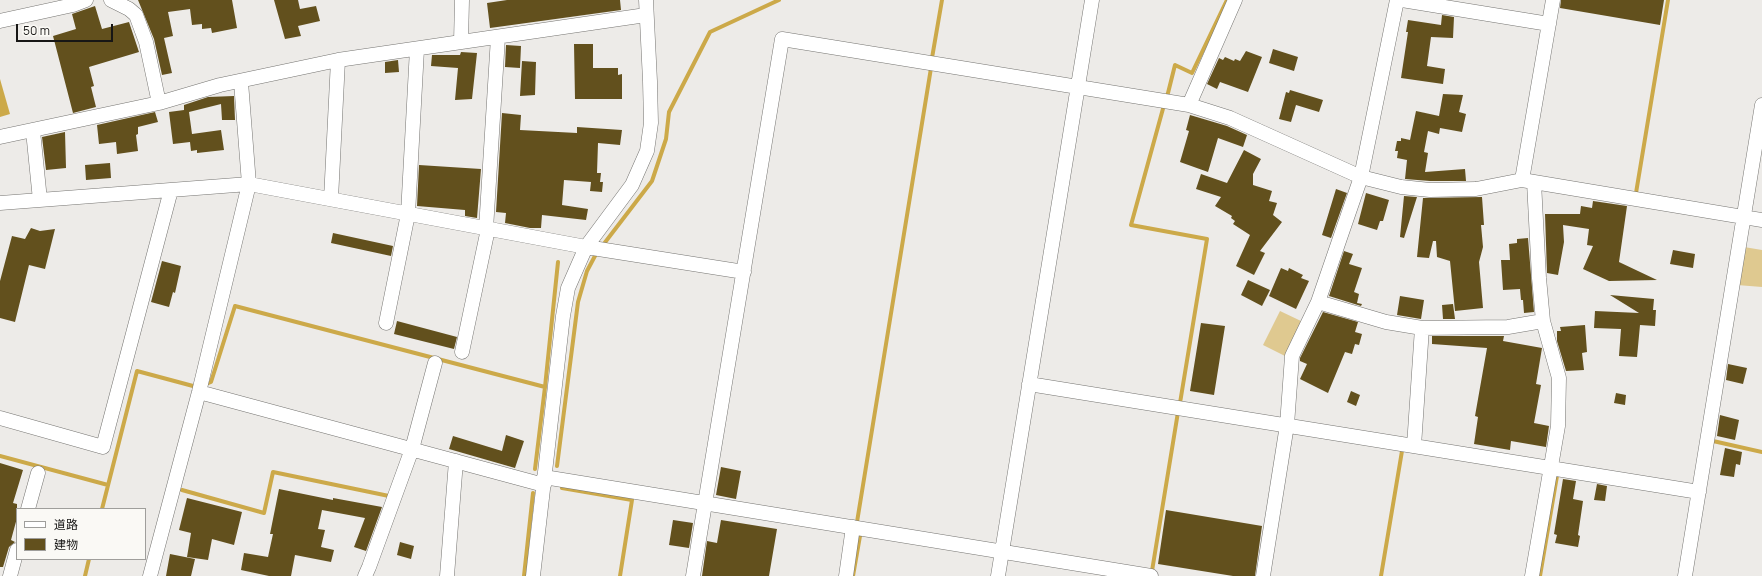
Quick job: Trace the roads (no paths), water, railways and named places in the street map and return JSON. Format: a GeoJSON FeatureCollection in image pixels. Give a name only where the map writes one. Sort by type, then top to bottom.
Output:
{"type":"FeatureCollection","features":[{"type":"Feature","properties":{"kind":"street"},"geometry":{"type":"LineString","coordinates":[[0,21],[73,5],[86,0]]}},
{"type":"Feature","properties":{"kind":"street"},"geometry":{"type":"LineString","coordinates":[[111,0],[130,9],[136,15],[146,42],[159,103]]}},
{"type":"Feature","properties":{"kind":"street"},"geometry":{"type":"LineString","coordinates":[[461,42],[462,0]]}},
{"type":"Feature","properties":{"kind":"street"},"geometry":{"type":"LineString","coordinates":[[533,576],[562,316],[568,288],[586,247],[632,185],[647,151],[651,116],[646,0]]}},
{"type":"Feature","properties":{"kind":"street"},"geometry":{"type":"LineString","coordinates":[[998,576],[1092,0]]}},
{"type":"Feature","properties":{"kind":"street"},"geometry":{"type":"LineString","coordinates":[[1189,105],[1235,0]]}},
{"type":"Feature","properties":{"kind":"street"},"geometry":{"type":"LineString","coordinates":[[1263,576],[1286,425],[1292,356],[1318,302],[1361,177],[1397,0]]}},
{"type":"Feature","properties":{"kind":"street"},"geometry":{"type":"LineString","coordinates":[[1402,0],[1549,24]]}},
{"type":"Feature","properties":{"kind":"street"},"geometry":{"type":"LineString","coordinates":[[1532,576],[1549,469],[1558,426],[1558,378],[1543,321],[1528,181],[1553,0]]}},
{"type":"Feature","properties":{"kind":"street"},"geometry":{"type":"LineString","coordinates":[[0,137],[159,103],[220,85],[241,82],[261,76],[338,60],[646,15]]}},
{"type":"Feature","properties":{"kind":"street"},"geometry":{"type":"LineString","coordinates":[[462,352],[487,229],[498,37]]}},
{"type":"Feature","properties":{"kind":"street"},"geometry":{"type":"LineString","coordinates":[[694,576],[782,39],[1189,105],[1230,118],[1361,177],[1401,187],[1430,190],[1476,189],[1528,181],[1762,220]]}},
{"type":"Feature","properties":{"kind":"street"},"geometry":{"type":"LineString","coordinates":[[386,324],[408,214],[417,49]]}},
{"type":"Feature","properties":{"kind":"street"},"geometry":{"type":"LineString","coordinates":[[331,199],[338,60]]}},
{"type":"Feature","properties":{"kind":"street"},"geometry":{"type":"LineString","coordinates":[[150,576],[199,392],[249,184],[241,82]]}},
{"type":"Feature","properties":{"kind":"street"},"geometry":{"type":"LineString","coordinates":[[1685,576],[1762,105]]}},
{"type":"Feature","properties":{"kind":"street"},"geometry":{"type":"LineString","coordinates":[[32,131],[40,200]]}},
{"type":"Feature","properties":{"kind":"street"},"geometry":{"type":"LineString","coordinates":[[0,202],[249,184],[586,247],[744,272]]}},
{"type":"Feature","properties":{"kind":"street"},"geometry":{"type":"LineString","coordinates":[[0,418],[103,447],[172,190]]}},
{"type":"Feature","properties":{"kind":"street"},"geometry":{"type":"LineString","coordinates":[[1318,302],[1386,322],[1422,328],[1508,327],[1543,321]]}},
{"type":"Feature","properties":{"kind":"street"},"geometry":{"type":"LineString","coordinates":[[1414,446],[1422,328]]}},
{"type":"Feature","properties":{"kind":"street"},"geometry":{"type":"LineString","coordinates":[[365,576],[412,449],[435,363]]}},
{"type":"Feature","properties":{"kind":"street"},"geometry":{"type":"LineString","coordinates":[[1029,384],[1699,492]]}},
{"type":"Feature","properties":{"kind":"street"},"geometry":{"type":"LineString","coordinates":[[199,392],[456,461],[544,481],[706,503],[1151,576]]}},
{"type":"Feature","properties":{"kind":"street"},"geometry":{"type":"LineString","coordinates":[[447,576],[456,461]]}},
{"type":"Feature","properties":{"kind":"street"},"geometry":{"type":"LineString","coordinates":[[28,508],[38,473]]}},
{"type":"Feature","properties":{"kind":"street"},"geometry":{"type":"LineString","coordinates":[[846,576],[854,527]]}},
{"type":"Feature","properties":{"kind":"street"},"geometry":{"type":"LineString","coordinates":[[10,576],[16,554]]}},
{"type":"Feature","properties":{"kind":"waterway"},"geometry":{"type":"LineString","coordinates":[[603,245],[652,181],[666,139],[669,112],[710,32],[779,0]]}},
{"type":"Feature","properties":{"kind":"waterway"},"geometry":{"type":"LineString","coordinates":[[932,58],[942,0]]}},
{"type":"Feature","properties":{"kind":"waterway"},"geometry":{"type":"LineString","coordinates":[[1167,97],[1175,65],[1192,73],[1227,0]]}},
{"type":"Feature","properties":{"kind":"waterway"},"geometry":{"type":"LineString","coordinates":[[1636,193],[1668,0]]}},
{"type":"Feature","properties":{"kind":"waterway"},"geometry":{"type":"LineString","coordinates":[[857,522],[931,68]]}},
{"type":"Feature","properties":{"kind":"waterway"},"geometry":{"type":"LineString","coordinates":[[1164,105],[1131,225],[1207,239],[1180,403]]}},
{"type":"Feature","properties":{"kind":"waterway"},"geometry":{"type":"LineString","coordinates":[[557,466],[578,302],[587,271],[596,254]]}},
{"type":"Feature","properties":{"kind":"waterway"},"geometry":{"type":"LineString","coordinates":[[545,387],[558,262]]}},
{"type":"Feature","properties":{"kind":"waterway"},"geometry":{"type":"LineString","coordinates":[[206,384],[211,382],[235,306],[545,387],[535,469]]}},
{"type":"Feature","properties":{"kind":"waterway"},"geometry":{"type":"LineString","coordinates":[[102,508],[137,371],[193,386]]}},
{"type":"Feature","properties":{"kind":"waterway"},"geometry":{"type":"LineString","coordinates":[[1152,571],[1178,412]]}},
{"type":"Feature","properties":{"kind":"waterway"},"geometry":{"type":"LineString","coordinates":[[1713,441],[1762,452]]}},
{"type":"Feature","properties":{"kind":"waterway"},"geometry":{"type":"LineString","coordinates":[[1381,576],[1402,451]]}},
{"type":"Feature","properties":{"kind":"waterway"},"geometry":{"type":"LineString","coordinates":[[0,456],[108,485]]}},
{"type":"Feature","properties":{"kind":"waterway"},"geometry":{"type":"LineString","coordinates":[[182,490],[264,513],[273,472],[389,496],[390,494]]}},
{"type":"Feature","properties":{"kind":"waterway"},"geometry":{"type":"LineString","coordinates":[[1540,576],[1557,476]]}},
{"type":"Feature","properties":{"kind":"waterway"},"geometry":{"type":"LineString","coordinates":[[562,488],[632,500],[620,576]]}},
{"type":"Feature","properties":{"kind":"waterway"},"geometry":{"type":"LineString","coordinates":[[524,576],[533,493]]}},
{"type":"Feature","properties":{"kind":"waterway"},"geometry":{"type":"LineString","coordinates":[[853,576],[860,536]]}},
{"type":"Feature","properties":{"kind":"waterway"},"geometry":{"type":"LineString","coordinates":[[85,576],[89,560]]}}]}
